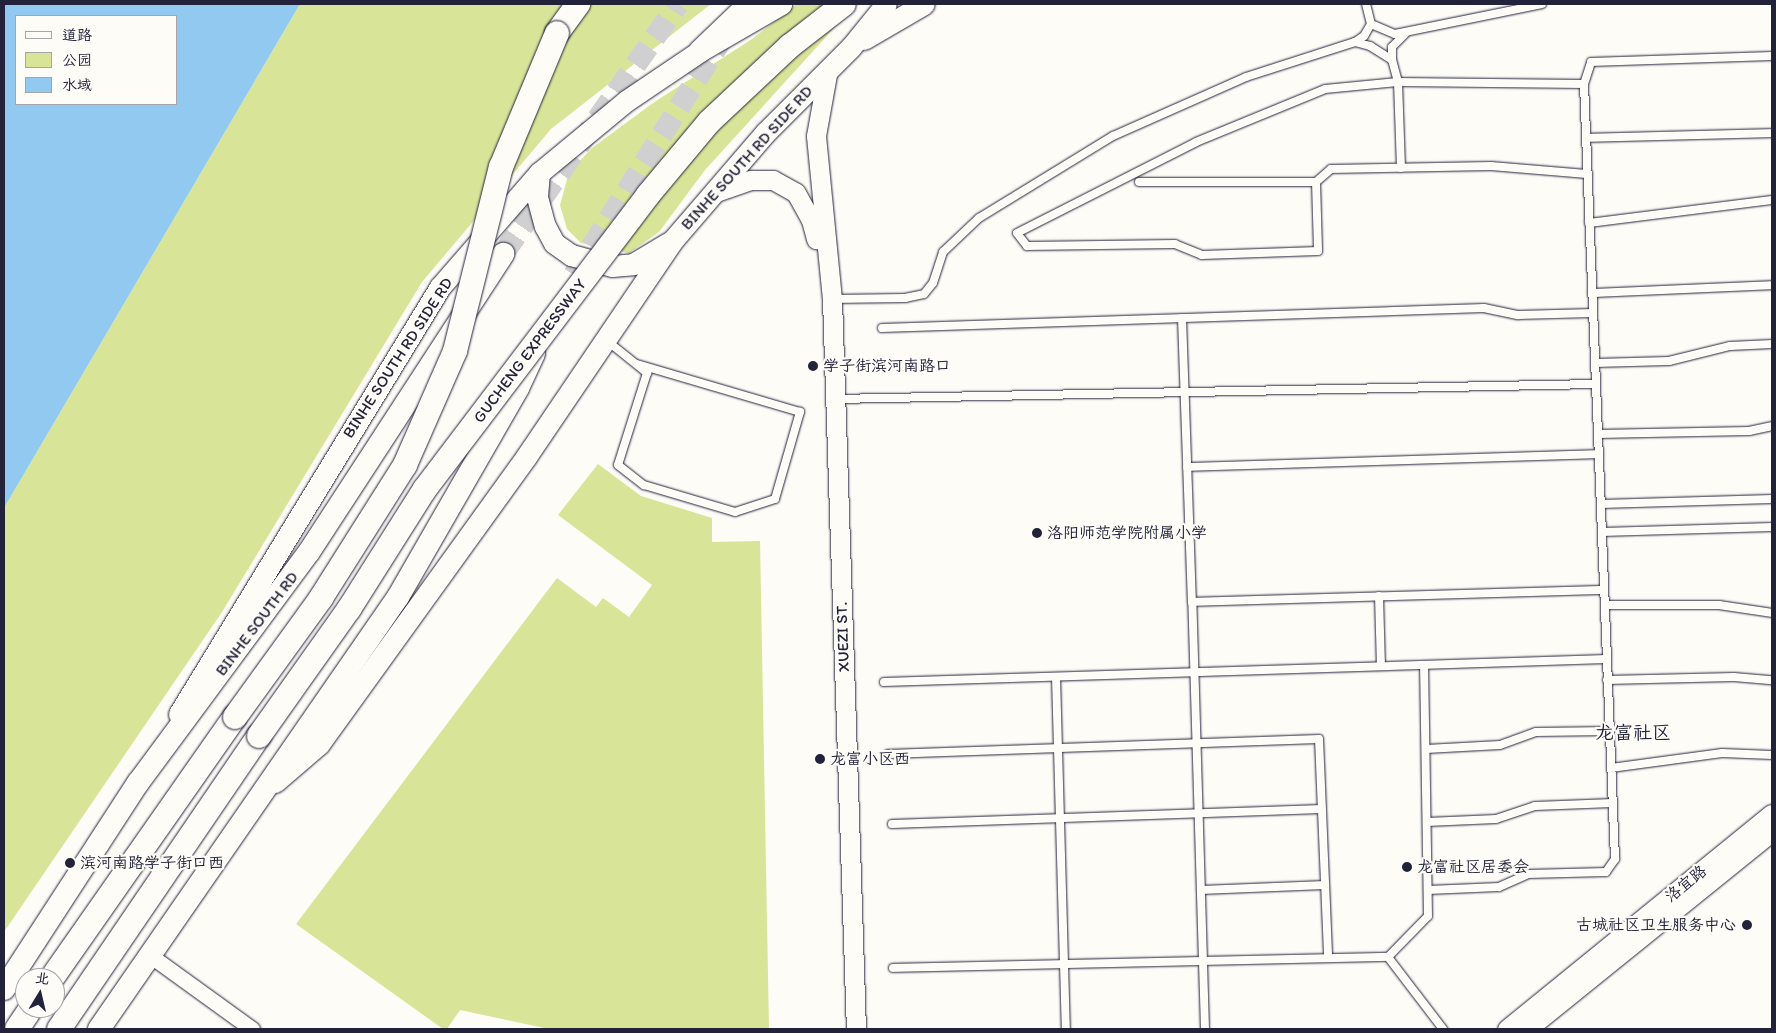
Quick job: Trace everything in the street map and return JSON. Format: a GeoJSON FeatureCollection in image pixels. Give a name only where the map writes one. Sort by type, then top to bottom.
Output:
{"type":"FeatureCollection","features":[{"type":"Feature","properties":{"kind":"highway"},"geometry":{"type":"LineString","coordinates":[[59,968],[321,598],[405,465],[455,351],[501,167],[557,33],[578,4]]}},
{"type":"Feature","properties":{"kind":"highway","name":"GUCHENG EXPRESSWAY"},"geometry":{"type":"LineString","coordinates":[[59,1029],[259,736],[349,609],[425,489],[648,195],[709,122],[790,46],[844,4]]}},
{"type":"Feature","properties":{"kind":"highway"},"geometry":{"type":"LineString","coordinates":[[17,1029],[24,1018]]}},
{"type":"Feature","properties":{"kind":"main road"},"geometry":{"type":"LineString","coordinates":[[700,51],[749,4]]}},
{"type":"Feature","properties":{"kind":"main road","name":"BINHE SOUTH RD SIDE RD"},"geometry":{"type":"LineString","coordinates":[[138,784],[440,287],[539,172],[626,101],[700,51],[781,4]]}},
{"type":"Feature","properties":{"kind":"main road","name":"BINHE SOUTH RD SIDE RD"},"geometry":{"type":"LineString","coordinates":[[258,797],[319,744],[606,340],[673,240],[765,133],[851,47],[886,4]]}},
{"type":"Feature","properties":{"kind":"main road"},"geometry":{"type":"LineString","coordinates":[[851,47],[924,4]]}},
{"type":"Feature","properties":{"kind":"main road"},"geometry":{"type":"LineString","coordinates":[[539,172],[537,197],[545,226],[554,243],[571,254],[612,266],[633,264],[673,240]]}},
{"type":"Feature","properties":{"kind":"main road","name":"BINHE SOUTH RD"},"geometry":{"type":"LineString","coordinates":[[4,988],[138,784],[310,552],[502,254]]}},
{"type":"Feature","properties":{"kind":"main road"},"geometry":{"type":"LineString","coordinates":[[99,1029],[398,597],[518,388],[567,286]]}},
{"type":"Feature","properties":{"kind":"street"},"geometry":{"type":"LineString","coordinates":[[821,245],[816,136],[828,69]]}},
{"type":"Feature","properties":{"kind":"street"},"geometry":{"type":"LineString","coordinates":[[713,194],[750,180],[773,180],[796,193],[811,220],[821,245]]}},
{"type":"Feature","properties":{"kind":"street","name":"XUEZI ST."},"geometry":{"type":"LineString","coordinates":[[821,245],[828,299],[856,1029]]}},
{"type":"Feature","properties":{"kind":"street","name":"XUEZI ST."},"geometry":{"type":"LineString","coordinates":[[832,400],[850,1029]]}},
{"type":"Feature","properties":{"kind":"street","name":"洛宜路"},"geometry":{"type":"LineString","coordinates":[[1506,1029],[1772,814]]}},
{"type":"Feature","properties":{"kind":"street","name":"洛宜路"},"geometry":{"type":"LineString","coordinates":[[1527,1029],[1772,831]]}},
{"type":"Feature","properties":{"kind":"street"},"geometry":{"type":"LineString","coordinates":[[151,956],[252,1029]]}},
{"type":"Feature","properties":{"kind":"lane"},"geometry":{"type":"LineString","coordinates":[[828,299],[905,298],[924,294],[933,283],[943,252],[979,218],[1113,136],[1246,77],[1355,42],[1364,36],[1371,24],[1366,4]]}},
{"type":"Feature","properties":{"kind":"lane"},"geometry":{"type":"LineString","coordinates":[[1371,24],[1395,34],[1542,4]]}},
{"type":"Feature","properties":{"kind":"lane"},"geometry":{"type":"LineString","coordinates":[[1401,168],[1398,82],[1392,60],[1396,40],[1407,32]]}},
{"type":"Feature","properties":{"kind":"lane"},"geometry":{"type":"LineString","coordinates":[[1355,42],[1370,46],[1392,60]]}},
{"type":"Feature","properties":{"kind":"lane"},"geometry":{"type":"LineString","coordinates":[[1428,890],[1499,887],[1528,874],[1606,872],[1615,859],[1584,84],[1591,62],[1772,56]]}},
{"type":"Feature","properties":{"kind":"lane"},"geometry":{"type":"LineString","coordinates":[[1316,182],[1318,251],[1202,255],[1175,244],[1026,246],[1017,233],[1108,184],[1270,109],[1325,89],[1398,82],[1584,84]]}},
{"type":"Feature","properties":{"kind":"lane"},"geometry":{"type":"LineString","coordinates":[[1586,138],[1772,133]]}},
{"type":"Feature","properties":{"kind":"lane"},"geometry":{"type":"LineString","coordinates":[[1139,182],[1316,182],[1331,169],[1491,166],[1587,174]]}},
{"type":"Feature","properties":{"kind":"lane"},"geometry":{"type":"LineString","coordinates":[[1589,223],[1772,200]]}},
{"type":"Feature","properties":{"kind":"lane"},"geometry":{"type":"LineString","coordinates":[[1592,293],[1772,284]]}},
{"type":"Feature","properties":{"kind":"lane"},"geometry":{"type":"LineString","coordinates":[[882,328],[1484,308],[1518,315],[1593,313]]}},
{"type":"Feature","properties":{"kind":"lane"},"geometry":{"type":"LineString","coordinates":[[1182,318],[1205,1029]]}},
{"type":"Feature","properties":{"kind":"lane"},"geometry":{"type":"LineString","coordinates":[[606,340],[647,373],[618,465],[644,485],[735,512],[775,499],[800,412],[638,364]]}},
{"type":"Feature","properties":{"kind":"lane"},"geometry":{"type":"LineString","coordinates":[[1595,363],[1669,361],[1730,346],[1772,344]]}},
{"type":"Feature","properties":{"kind":"lane"},"geometry":{"type":"LineString","coordinates":[[832,400],[1596,384]]}},
{"type":"Feature","properties":{"kind":"lane"},"geometry":{"type":"LineString","coordinates":[[1598,434],[1749,431],[1772,426]]}},
{"type":"Feature","properties":{"kind":"lane"},"geometry":{"type":"LineString","coordinates":[[1187,468],[1598,454]]}},
{"type":"Feature","properties":{"kind":"lane"},"geometry":{"type":"LineString","coordinates":[[1601,504],[1772,499]]}},
{"type":"Feature","properties":{"kind":"lane"},"geometry":{"type":"LineString","coordinates":[[1602,532],[1772,527]]}},
{"type":"Feature","properties":{"kind":"lane"},"geometry":{"type":"LineString","coordinates":[[1192,602],[1604,590]]}},
{"type":"Feature","properties":{"kind":"lane"},"geometry":{"type":"LineString","coordinates":[[1379,596],[1381,666]]}},
{"type":"Feature","properties":{"kind":"lane"},"geometry":{"type":"LineString","coordinates":[[1604,605],[1719,605],[1772,613]]}},
{"type":"Feature","properties":{"kind":"lane"},"geometry":{"type":"LineString","coordinates":[[884,682],[1607,659]]}},
{"type":"Feature","properties":{"kind":"lane"},"geometry":{"type":"LineString","coordinates":[[893,968],[1388,957],[1428,916],[1424,665]]}},
{"type":"Feature","properties":{"kind":"lane"},"geometry":{"type":"LineString","coordinates":[[1056,677],[1066,1029]]}},
{"type":"Feature","properties":{"kind":"lane"},"geometry":{"type":"LineString","coordinates":[[1608,680],[1734,677],[1772,680]]}},
{"type":"Feature","properties":{"kind":"lane"},"geometry":{"type":"LineString","coordinates":[[1426,749],[1500,745],[1536,732],[1610,731]]}},
{"type":"Feature","properties":{"kind":"lane"},"geometry":{"type":"LineString","coordinates":[[888,754],[1319,739],[1328,958]]}},
{"type":"Feature","properties":{"kind":"lane"},"geometry":{"type":"LineString","coordinates":[[1611,768],[1722,753],[1772,754]]}},
{"type":"Feature","properties":{"kind":"lane"},"geometry":{"type":"LineString","coordinates":[[1427,822],[1496,819],[1535,806],[1612,803]]}},
{"type":"Feature","properties":{"kind":"lane"},"geometry":{"type":"LineString","coordinates":[[892,824],[1322,809]]}},
{"type":"Feature","properties":{"kind":"lane"},"geometry":{"type":"LineString","coordinates":[[1201,890],[1325,885]]}},
{"type":"Feature","properties":{"kind":"lane"},"geometry":{"type":"LineString","coordinates":[[1388,957],[1443,1029]]}},
{"type":"Feature","properties":{"kind":"green space"},"geometry":{"type":"Polygon","coordinates":[[[300,4],[711,4],[551,129],[422,282],[222,612],[4,932],[4,508],[300,4]]]}},
{"type":"Feature","properties":{"kind":"green space"},"geometry":{"type":"Polygon","coordinates":[[[797,4],[856,4],[705,170],[659,232],[629,253],[581,243],[567,229],[560,205],[569,172],[592,148],[653,103],[752,39],[797,4]]]}},
{"type":"Feature","properties":{"kind":"green space"},"geometry":{"type":"Polygon","coordinates":[[[598,464],[641,496],[712,518],[712,542],[760,541],[769,1029],[549,1029],[460,1010],[447,1029],[443,1029],[296,924],[557,578],[596,607],[603,598],[629,617],[652,585],[558,515],[598,464]]]}},
{"type":"Feature","properties":{"kind":"water"},"geometry":{"type":"Polygon","coordinates":[[[4,4],[300,4],[4,508],[4,4]]]}},
{"type":"Feature","properties":{"kind":"tunnel"},"geometry":{"type":"LineString","coordinates":[[503,254],[678,4]]}},
{"type":"Feature","properties":{"kind":"tunnel"},"geometry":{"type":"LineString","coordinates":[[574,275],[727,31]]}},
{"type":"Feature","properties":{"kind":"place","name":"学子街滨河南路口"},"geometry":{"type":"Point","coordinates":[813,366]}},
{"type":"Feature","properties":{"kind":"place","name":"洛阳师范学院附属小学"},"geometry":{"type":"Point","coordinates":[1037,533]}},
{"type":"Feature","properties":{"kind":"place","name":"龙富小区西"},"geometry":{"type":"Point","coordinates":[820,759]}},
{"type":"Feature","properties":{"kind":"place","name":"滨河南路学子街口西"},"geometry":{"type":"Point","coordinates":[70,863]}},
{"type":"Feature","properties":{"kind":"place","name":"龙富社区居委会"},"geometry":{"type":"Point","coordinates":[1407,867]}},
{"type":"Feature","properties":{"kind":"place","name":"古城社区卫生服务中心"},"geometry":{"type":"Point","coordinates":[1747,925]}},
{"type":"Feature","properties":{"kind":"district","name":"龙富社区"},"geometry":{"type":"Point","coordinates":[1633,733]}}]}
